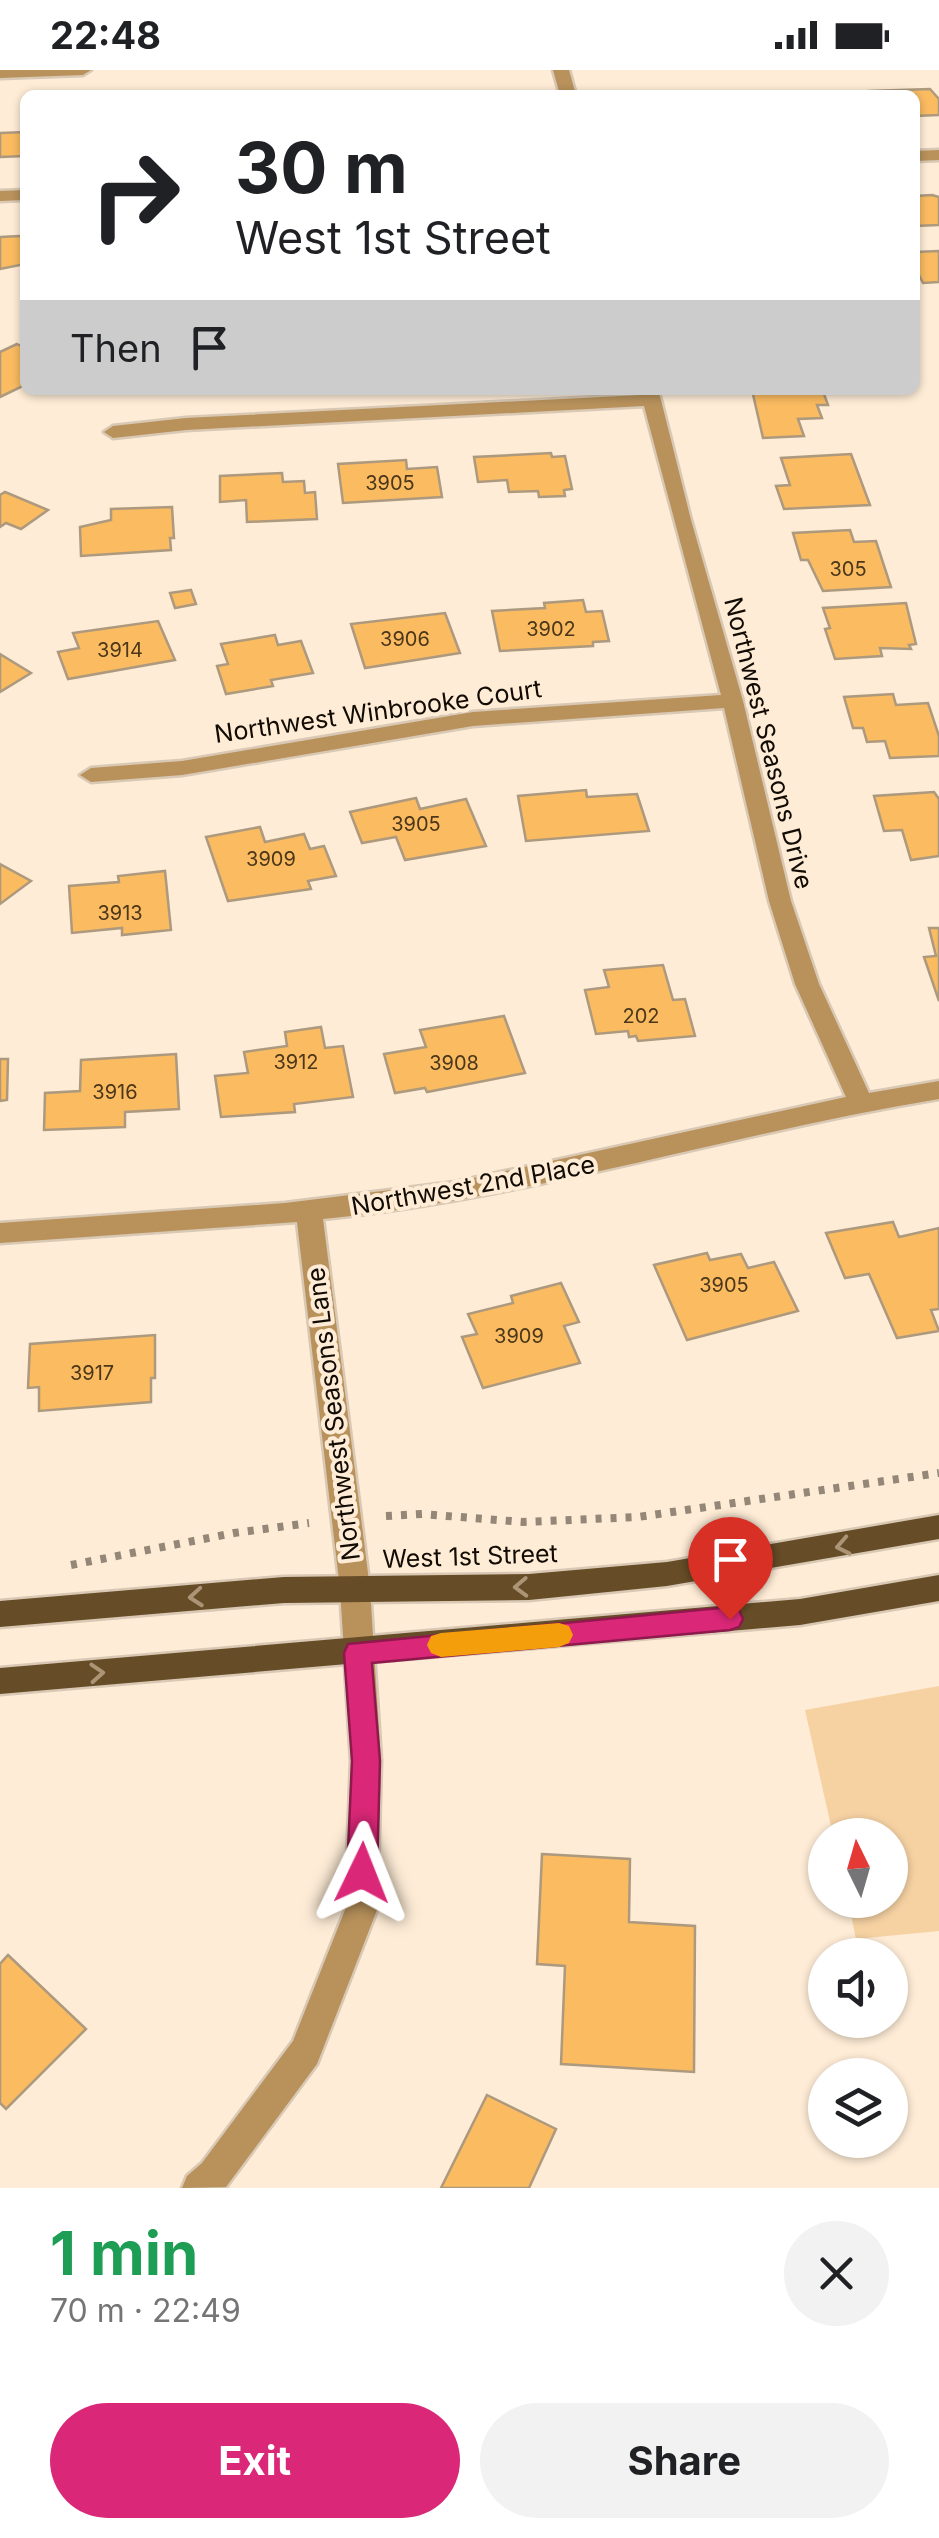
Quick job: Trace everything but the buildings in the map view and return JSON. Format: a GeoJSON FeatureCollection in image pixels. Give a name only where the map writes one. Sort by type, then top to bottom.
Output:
{"type":"FeatureCollection","features":[{"type":"Feature","properties":{"kind":"main road","name":"West 1st Street"},"geometry":{"type":"LineString","coordinates":[[0,1614],[284,1590],[356,1602],[528,1587],[667,1574],[939,1527]]}},
{"type":"Feature","properties":{"kind":"main road"},"geometry":{"type":"LineString","coordinates":[[0,1680],[358,1653],[800,1612],[939,1588]]}},
{"type":"Feature","properties":{"kind":"street"},"geometry":{"type":"LineString","coordinates":[[0,73],[83,70]]}},
{"type":"Feature","properties":{"kind":"street"},"geometry":{"type":"LineString","coordinates":[[112,432],[651,395]]}},
{"type":"Feature","properties":{"kind":"street","name":"Northwest Seasons Drive"},"geometry":{"type":"LineString","coordinates":[[651,395],[681,520],[734,701],[780,902],[808,984],[860,1101]]}},
{"type":"Feature","properties":{"kind":"street","name":"Northwest Winbrooke Court"},"geometry":{"type":"LineString","coordinates":[[91,775],[182,768],[473,719],[734,701]]}},
{"type":"Feature","properties":{"kind":"street","name":"Northwest 2nd Place"},"geometry":{"type":"LineString","coordinates":[[0,1233],[309,1213],[456,1192],[574,1169],[860,1101],[939,1090]]}},
{"type":"Feature","properties":{"kind":"street","name":"Northwest Seasons Lane"},"geometry":{"type":"LineString","coordinates":[[200,2188],[214,2175],[305,2052],[361,1910],[366,1761],[356,1602],[309,1213]]}},
{"type":"Feature","properties":{"kind":"path"},"geometry":{"type":"LineString","coordinates":[[422,1514],[523,1522],[638,1518],[939,1473]]}},
{"type":"Feature","properties":{"kind":"path"},"geometry":{"type":"LineString","coordinates":[[64,1566],[276,1527]]}},
{"type":"Feature","properties":{"kind":"shaded area"},"geometry":{"type":"Polygon","coordinates":[[[939,1686],[939,1931],[856,1938],[852,1918],[908,1918],[908,1818],[829,1818],[805,1710],[939,1686]]]}},
{"type":"Feature","properties":{"kind":"slow traffic"},"geometry":{"type":"LineString","coordinates":[[441,1645],[559,1635]]}},
{"type":"Feature","properties":{"kind":"route"},"geometry":{"type":"LineString","coordinates":[[362,1873],[366,1761],[358,1653],[730,1619]]}}]}
